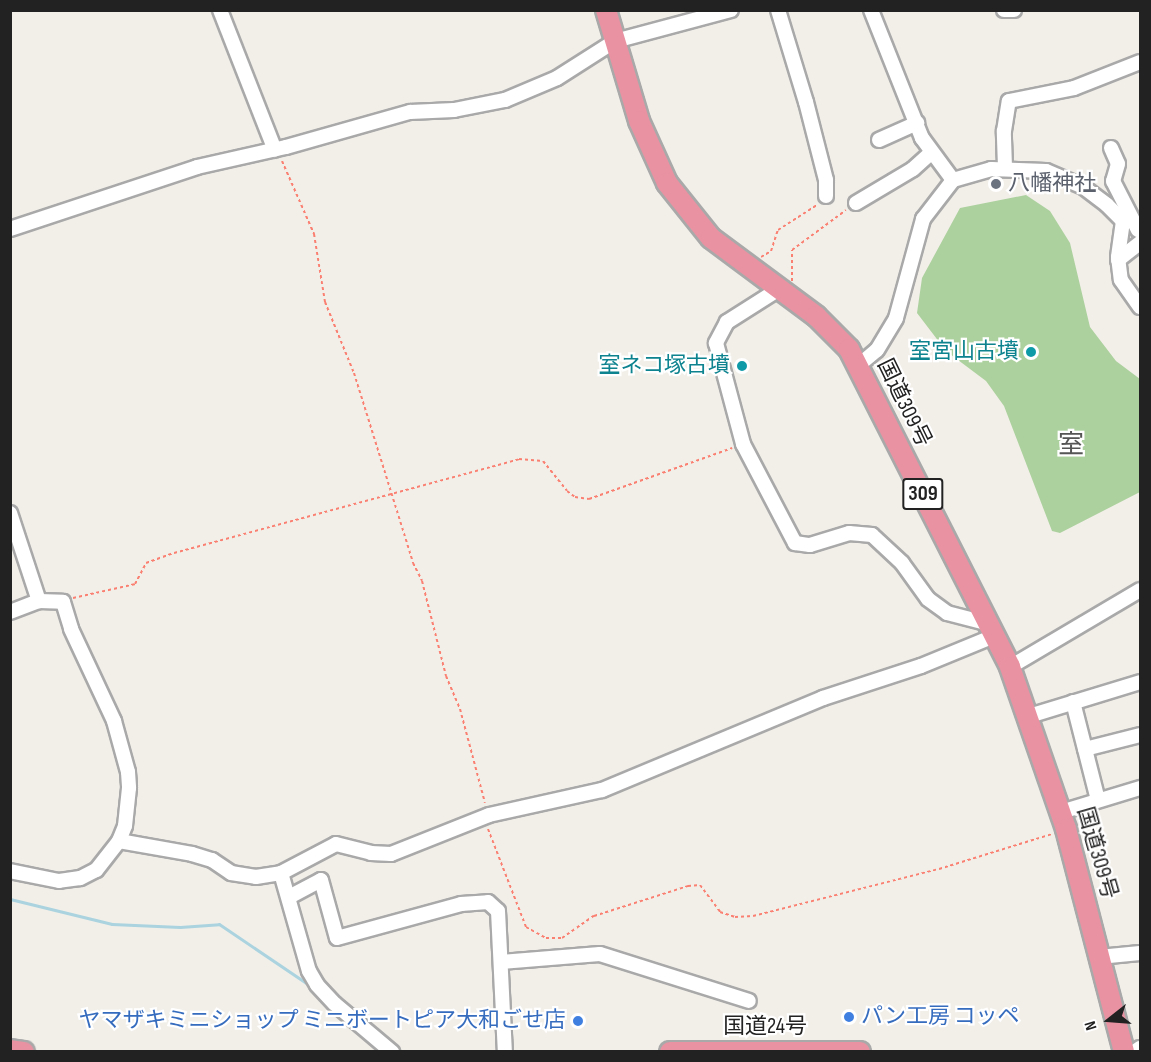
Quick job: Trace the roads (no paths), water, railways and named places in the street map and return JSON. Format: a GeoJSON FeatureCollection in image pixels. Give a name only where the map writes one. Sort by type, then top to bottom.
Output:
{"type":"FeatureCollection","features":[{"type":"Feature","properties":{"kind":"highway","name":"国道309号"},"geometry":{"type":"LineString","coordinates":[[606,10],[639,121],[667,183],[692,219],[745,266],[781,290],[836,334],[859,365],[1010,667],[1064,820],[1124,1052]]}},
{"type":"Feature","properties":{"kind":"highway"},"geometry":{"type":"LineString","coordinates":[[10,1050],[24,1052]]}},
{"type":"Feature","properties":{"kind":"highway","name":"国道24号"},"geometry":{"type":"LineString","coordinates":[[670,1052],[860,1052]]}},
{"type":"Feature","properties":{"kind":"street"},"geometry":{"type":"LineString","coordinates":[[220,10],[275,150]]}},
{"type":"Feature","properties":{"kind":"street"},"geometry":{"type":"LineString","coordinates":[[10,230],[197,167],[275,150],[410,112],[454,110],[505,100],[557,78],[615,41],[731,10]]}},
{"type":"Feature","properties":{"kind":"street"},"geometry":{"type":"LineString","coordinates":[[778,10],[806,102],[826,180],[826,196]]}},
{"type":"Feature","properties":{"kind":"street"},"geometry":{"type":"LineString","coordinates":[[871,10],[917,123],[932,152],[953,180]]}},
{"type":"Feature","properties":{"kind":"street"},"geometry":{"type":"LineString","coordinates":[[1004,10],[1014,10]]}},
{"type":"Feature","properties":{"kind":"street"},"geometry":{"type":"LineString","coordinates":[[1005,167],[1004,131],[1009,101],[1074,88],[1140,62]]}},
{"type":"Feature","properties":{"kind":"street"},"geometry":{"type":"LineString","coordinates":[[879,140],[917,123]]}},
{"type":"Feature","properties":{"kind":"street"},"geometry":{"type":"LineString","coordinates":[[1111,148],[1118,164],[1113,181],[1140,235]]}},
{"type":"Feature","properties":{"kind":"street"},"geometry":{"type":"LineString","coordinates":[[856,203],[897,180],[932,152]]}},
{"type":"Feature","properties":{"kind":"street"},"geometry":{"type":"LineString","coordinates":[[859,365],[877,350],[896,318],[923,219],[953,180],[1005,167],[1046,171],[1082,186],[1140,235]]}},
{"type":"Feature","properties":{"kind":"street"},"geometry":{"type":"LineString","coordinates":[[1123,221],[1118,261],[1125,290],[1140,307]]}},
{"type":"Feature","properties":{"kind":"street"},"geometry":{"type":"LineString","coordinates":[[1118,261],[1140,235]]}},
{"type":"Feature","properties":{"kind":"street"},"geometry":{"type":"LineString","coordinates":[[781,290],[727,322],[716,343],[743,444],[795,543],[810,545],[849,533],[872,535],[902,563],[928,599],[947,613],[990,629]]}},
{"type":"Feature","properties":{"kind":"street"},"geometry":{"type":"LineString","coordinates":[[10,513],[39,601]]}},
{"type":"Feature","properties":{"kind":"street"},"geometry":{"type":"LineString","coordinates":[[1010,667],[1140,590]]}},
{"type":"Feature","properties":{"kind":"street"},"geometry":{"type":"LineString","coordinates":[[10,612],[39,601],[63,602],[71,628],[114,721],[128,772],[126,826],[119,841],[96,870],[80,878],[36,879],[10,870]]}},
{"type":"Feature","properties":{"kind":"street"},"geometry":{"type":"LineString","coordinates":[[119,841],[192,854],[212,860],[231,873],[256,877],[280,873],[336,844],[371,853],[391,854],[489,815],[602,790],[823,698],[921,666],[990,629]]}},
{"type":"Feature","properties":{"kind":"street"},"geometry":{"type":"LineString","coordinates":[[1029,716],[1140,682]]}},
{"type":"Feature","properties":{"kind":"street"},"geometry":{"type":"LineString","coordinates":[[1073,702],[1098,800]]}},
{"type":"Feature","properties":{"kind":"street"},"geometry":{"type":"LineString","coordinates":[[1085,749],[1140,735]]}},
{"type":"Feature","properties":{"kind":"street"},"geometry":{"type":"LineString","coordinates":[[1064,820],[1098,800],[1140,788]]}},
{"type":"Feature","properties":{"kind":"street"},"geometry":{"type":"LineString","coordinates":[[280,873],[289,897],[309,971],[317,985],[334,1004],[392,1052]]}},
{"type":"Feature","properties":{"kind":"street"},"geometry":{"type":"LineString","coordinates":[[289,897],[321,880],[337,938],[461,904],[488,902],[498,910],[505,1052]]}},
{"type":"Feature","properties":{"kind":"street"},"geometry":{"type":"LineString","coordinates":[[1100,957],[1140,953]]}},
{"type":"Feature","properties":{"kind":"street"},"geometry":{"type":"LineString","coordinates":[[501,962],[600,954],[749,1001]]}},
{"type":"Feature","properties":{"kind":"street"},"geometry":{"type":"LineString","coordinates":[[1134,1052],[1140,1048]]}},
{"type":"Feature","properties":{"kind":"waterway"},"geometry":{"type":"LineString","coordinates":[[10,899],[112,924],[180,927],[219,924],[312,987]]}},
{"type":"Feature","properties":{"kind":"place","name":"八幡神社"},"geometry":{"type":"Point","coordinates":[996,184]}},
{"type":"Feature","properties":{"kind":"place","name":"室宮山古墳"},"geometry":{"type":"Point","coordinates":[1031,352]}},
{"type":"Feature","properties":{"kind":"place","name":"室ネコ塚古墳"},"geometry":{"type":"Point","coordinates":[742,366]}},
{"type":"Feature","properties":{"kind":"place","name":"パン工房 コッペ"},"geometry":{"type":"Point","coordinates":[849,1017]}},
{"type":"Feature","properties":{"kind":"place","name":"ヤマザキミニショップ ミニボートピア大和ごせ店"},"geometry":{"type":"Point","coordinates":[578,1021]}},
{"type":"Feature","properties":{"kind":"district","name":"室"},"geometry":{"type":"Point","coordinates":[1071,446]}}]}
